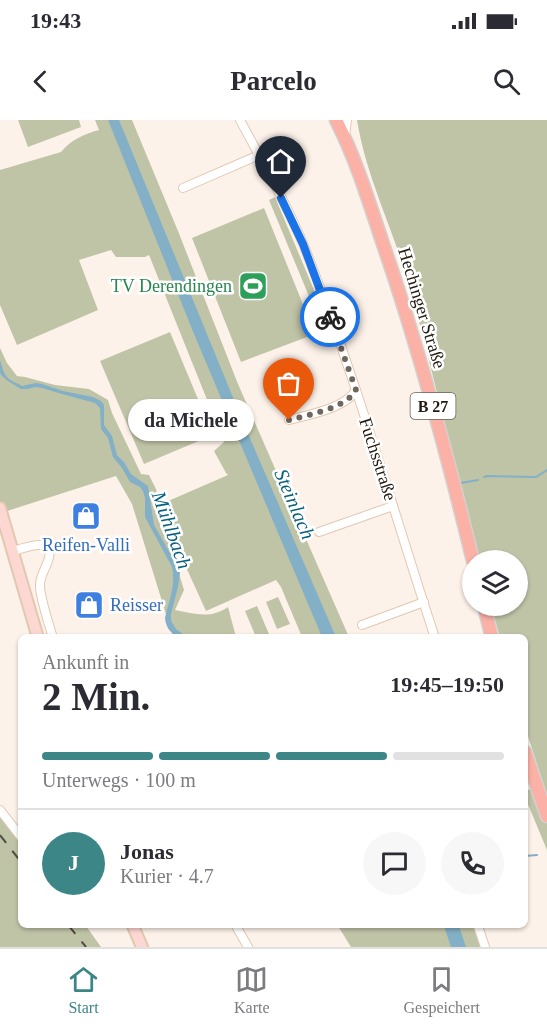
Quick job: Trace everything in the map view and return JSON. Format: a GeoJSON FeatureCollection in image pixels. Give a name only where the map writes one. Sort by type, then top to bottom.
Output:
{"type":"FeatureCollection","features":[{"type":"Feature","properties":{"kind":"main road","name":"Hechinger Straße"},"geometry":{"type":"LineString","coordinates":[[336,120],[345,138],[383,244],[417,347],[470,550]]}},
{"type":"Feature","properties":{"kind":"main road"},"geometry":{"type":"LineString","coordinates":[[486,616],[491,634]]}},
{"type":"Feature","properties":{"kind":"main road"},"geometry":{"type":"LineString","coordinates":[[528,761],[547,816]]}},
{"type":"Feature","properties":{"kind":"street","name":"Fuchsstraße"},"geometry":{"type":"LineString","coordinates":[[240,120],[303,244],[343,351],[434,634]]}},
{"type":"Feature","properties":{"kind":"street","name":"Hechinger Straße"},"geometry":{"type":"LineString","coordinates":[[345,138],[347,120]]}},
{"type":"Feature","properties":{"kind":"street"},"geometry":{"type":"LineString","coordinates":[[183,188],[259,155]]}},
{"type":"Feature","properties":{"kind":"street"},"geometry":{"type":"LineString","coordinates":[[289,420],[336,405],[350,398],[356,390]]}},
{"type":"Feature","properties":{"kind":"street"},"geometry":{"type":"LineString","coordinates":[[319,532],[393,506]]}},
{"type":"Feature","properties":{"kind":"street"},"geometry":{"type":"LineString","coordinates":[[0,507],[37,634]]}},
{"type":"Feature","properties":{"kind":"street"},"geometry":{"type":"LineString","coordinates":[[13,550],[38,544],[47,546],[50,555],[40,578],[39,587],[52,634]]}},
{"type":"Feature","properties":{"kind":"street"},"geometry":{"type":"LineString","coordinates":[[362,625],[424,602]]}},
{"type":"Feature","properties":{"kind":"street"},"geometry":{"type":"LineString","coordinates":[[0,810],[18,833]]}},
{"type":"Feature","properties":{"kind":"street"},"geometry":{"type":"LineString","coordinates":[[133,928],[142,947]]}},
{"type":"Feature","properties":{"kind":"street"},"geometry":{"type":"LineString","coordinates":[[237,928],[248,947]]}},
{"type":"Feature","properties":{"kind":"street"},"geometry":{"type":"LineString","coordinates":[[479,928],[485,947]]}},
{"type":"Feature","properties":{"kind":"green space"},"geometry":{"type":"Polygon","coordinates":[[[18,120],[79,120],[81,127],[28,147],[18,120]]]}},
{"type":"Feature","properties":{"kind":"green space"},"geometry":{"type":"Polygon","coordinates":[[[95,120],[132,120],[238,384],[348,634],[301,634],[276,580],[206,611],[159,508],[160,527],[170,544],[184,590],[175,610],[209,614],[228,607],[235,634],[172,634],[132,504],[116,476],[1,513],[0,348],[7,363],[17,376],[55,385],[89,389],[108,400],[141,474],[149,475],[156,489],[159,505],[228,475],[214,451],[224,442],[149,255],[116,257],[111,250],[79,260],[98,310],[17,345],[0,305],[0,170],[61,152],[78,138],[99,130],[95,120]]]}},
{"type":"Feature","properties":{"kind":"green space"},"geometry":{"type":"Polygon","coordinates":[[[357,120],[547,120],[547,795],[528,736],[528,634],[499,634],[494,616],[528,616],[528,550],[477,550],[408,281],[367,161],[357,120]]]}},
{"type":"Feature","properties":{"kind":"green space"},"geometry":{"type":"Polygon","coordinates":[[[275,197],[335,340],[328,342],[269,200],[275,197]]]}},
{"type":"Feature","properties":{"kind":"green space","name":"TV Derendingen"},"geometry":{"type":"Polygon","coordinates":[[[264,208],[315,334],[241,362],[192,238],[264,208]]]}},
{"type":"Feature","properties":{"kind":"green space"},"geometry":{"type":"Polygon","coordinates":[[[170,332],[213,435],[144,464],[100,361],[170,332]]]}},
{"type":"Feature","properties":{"kind":"green space"},"geometry":{"type":"Polygon","coordinates":[[[278,597],[290,624],[277,629],[266,602],[278,597]]]}},
{"type":"Feature","properties":{"kind":"green space"},"geometry":{"type":"Polygon","coordinates":[[[257,606],[269,634],[255,634],[245,611],[257,606]]]}},
{"type":"Feature","properties":{"kind":"green space"},"geometry":{"type":"Polygon","coordinates":[[[536,787],[547,816],[547,850],[528,804],[528,790],[536,787]]]}},
{"type":"Feature","properties":{"kind":"green space"},"geometry":{"type":"Polygon","coordinates":[[[0,810],[18,833],[18,928],[87,928],[101,947],[0,947],[0,810]]]}},
{"type":"Feature","properties":{"kind":"green space"},"geometry":{"type":"Polygon","coordinates":[[[339,928],[479,928],[485,947],[351,947],[339,928]]]}},
{"type":"Feature","properties":{"kind":"water"},"geometry":{"type":"Polygon","coordinates":[[[108,120],[119,120],[246,429],[335,634],[321,634],[194,334],[108,120]]]}},
{"type":"Feature","properties":{"kind":"water"},"geometry":{"type":"Polygon","coordinates":[[[0,360],[7,377],[22,386],[42,384],[93,397],[104,405],[104,425],[112,436],[117,455],[131,474],[148,486],[154,525],[178,564],[180,573],[171,621],[183,634],[174,634],[169,630],[165,618],[173,586],[172,567],[145,517],[143,491],[130,482],[113,457],[108,438],[101,429],[100,408],[95,403],[42,388],[21,389],[8,381],[0,372],[0,360]]]}},
{"type":"Feature","properties":{"kind":"water"},"geometry":{"type":"Polygon","coordinates":[[[445,928],[460,928],[466,947],[451,947],[445,928]]]}},
{"type":"Feature","properties":{"kind":"waterway"},"geometry":{"type":"LineString","coordinates":[[484,477],[536,477],[547,470]]}},
{"type":"Feature","properties":{"kind":"waterway"},"geometry":{"type":"LineString","coordinates":[[461,483],[478,480]]}},
{"type":"Feature","properties":{"kind":"waterway"},"geometry":{"type":"LineString","coordinates":[[528,856],[537,855]]}},
{"type":"Feature","properties":{"kind":"railway"},"geometry":{"type":"LineString","coordinates":[[0,835],[18,858]]}},
{"type":"Feature","properties":{"kind":"railway"},"geometry":{"type":"LineString","coordinates":[[71,928],[86,947]]}},
{"type":"Feature","properties":{"kind":"way so far"},"geometry":{"type":"LineString","coordinates":[[289,420],[336,405],[350,398],[356,390],[330,317]]}},
{"type":"Feature","properties":{"kind":"place","name":"TV Derendingen"},"geometry":{"type":"Point","coordinates":[253,286]}},
{"type":"Feature","properties":{"kind":"place","name":"da Michele"},"geometry":{"type":"Point","coordinates":[289,420]}},
{"type":"Feature","properties":{"kind":"place","name":"Reifen-Valli"},"geometry":{"type":"Point","coordinates":[86,516]}},
{"type":"Feature","properties":{"kind":"place","name":"Reisser"},"geometry":{"type":"Point","coordinates":[89,605]}},
{"type":"Feature","properties":{"kind":"route"},"geometry":{"type":"LineString","coordinates":[[281,198],[303,244],[330,317]]}},
{"type":"Feature","properties":{"kind":"water label","name":"Steinlach"},"geometry":{"type":"Point","coordinates":[295,504]}},
{"type":"Feature","properties":{"kind":"water label","name":"Mühlbach"},"geometry":{"type":"Point","coordinates":[172,530]}}]}
